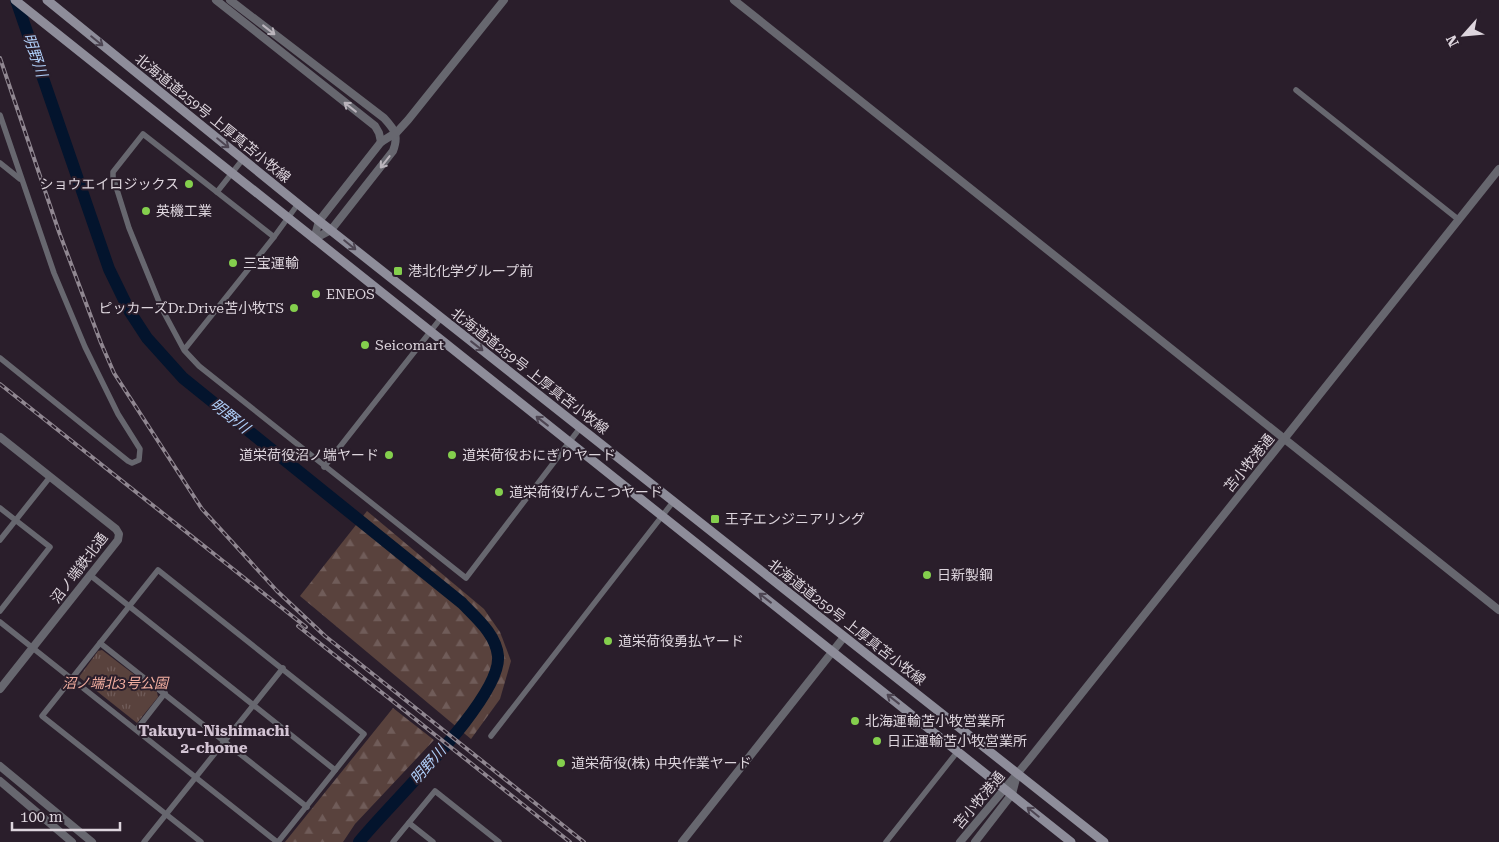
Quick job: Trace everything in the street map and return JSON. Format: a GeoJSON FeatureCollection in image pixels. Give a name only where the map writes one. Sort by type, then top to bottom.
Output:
{"type":"FeatureCollection","features":[{"type":"Feature","properties":{"kind":"main road"},"geometry":{"type":"LineString","coordinates":[[16,0],[430,333],[1072,842]]}},
{"type":"Feature","properties":{"kind":"main road","name":"北海道道259号 上厚真苫小牧線"},"geometry":{"type":"LineString","coordinates":[[47,0],[319,221],[1104,842]]}},
{"type":"Feature","properties":{"kind":"street"},"geometry":{"type":"LineString","coordinates":[[216,0],[375,126],[380,133],[381,142]]}},
{"type":"Feature","properties":{"kind":"street"},"geometry":{"type":"LineString","coordinates":[[230,0],[384,118],[397,132],[397,140],[393,151],[331,230],[314,239]]}},
{"type":"Feature","properties":{"kind":"street"},"geometry":{"type":"LineString","coordinates":[[314,239],[319,221],[381,142],[397,132],[504,0]]}},
{"type":"Feature","properties":{"kind":"street"},"geometry":{"type":"LineString","coordinates":[[734,0],[1499,610]]}},
{"type":"Feature","properties":{"kind":"street"},"geometry":{"type":"LineString","coordinates":[[1296,90],[1459,220]]}},
{"type":"Feature","properties":{"kind":"street"},"geometry":{"type":"LineString","coordinates":[[0,115],[54,273],[85,347],[118,414],[140,449],[139,460],[132,463],[128,461],[0,358]]}},
{"type":"Feature","properties":{"kind":"street"},"geometry":{"type":"LineString","coordinates":[[274,236],[143,134],[113,172],[116,190],[141,260],[184,350],[199,366],[466,578],[580,428]]}},
{"type":"Feature","properties":{"kind":"street"},"geometry":{"type":"LineString","coordinates":[[218,192],[243,159]]}},
{"type":"Feature","properties":{"kind":"street"},"geometry":{"type":"LineString","coordinates":[[0,163],[21,180]]}},
{"type":"Feature","properties":{"kind":"street","name":"苫小牧港通"},"geometry":{"type":"LineString","coordinates":[[960,842],[1499,169]]}},
{"type":"Feature","properties":{"kind":"street"},"geometry":{"type":"LineString","coordinates":[[184,350],[298,204]]}},
{"type":"Feature","properties":{"kind":"street"},"geometry":{"type":"LineString","coordinates":[[324,467],[441,318]]}},
{"type":"Feature","properties":{"kind":"street","name":"沼ノ端鉄北通"},"geometry":{"type":"LineString","coordinates":[[0,437],[116,529],[119,534],[118,540],[0,689]]}},
{"type":"Feature","properties":{"kind":"street"},"geometry":{"type":"LineString","coordinates":[[0,540],[50,477]]}},
{"type":"Feature","properties":{"kind":"street"},"geometry":{"type":"LineString","coordinates":[[491,736],[673,502]]}},
{"type":"Feature","properties":{"kind":"street"},"geometry":{"type":"LineString","coordinates":[[0,508],[50,547],[0,610]]}},
{"type":"Feature","properties":{"kind":"street"},"geometry":{"type":"LineString","coordinates":[[0,622],[72,679],[136,729],[278,842],[364,734],[158,570],[130,606],[100,643],[72,679],[42,716],[201,842]]}},
{"type":"Feature","properties":{"kind":"street"},"geometry":{"type":"LineString","coordinates":[[90,575],[335,770]]}},
{"type":"Feature","properties":{"kind":"street"},"geometry":{"type":"LineString","coordinates":[[682,842],[844,638]]}},
{"type":"Feature","properties":{"kind":"street"},"geometry":{"type":"LineString","coordinates":[[100,643],[306,807]]}},
{"type":"Feature","properties":{"kind":"street"},"geometry":{"type":"LineString","coordinates":[[144,842],[283,668]]}},
{"type":"Feature","properties":{"kind":"street"},"geometry":{"type":"LineString","coordinates":[[136,729],[165,693]]}},
{"type":"Feature","properties":{"kind":"street"},"geometry":{"type":"LineString","coordinates":[[886,842],[958,750]]}},
{"type":"Feature","properties":{"kind":"street"},"geometry":{"type":"LineString","coordinates":[[0,766],[92,842]]}},
{"type":"Feature","properties":{"kind":"street","name":"苫小牧港通"},"geometry":{"type":"LineString","coordinates":[[975,842],[1012,794],[1017,773]]}},
{"type":"Feature","properties":{"kind":"street"},"geometry":{"type":"LineString","coordinates":[[0,782],[72,842]]}},
{"type":"Feature","properties":{"kind":"street"},"geometry":{"type":"LineString","coordinates":[[393,842],[435,791],[498,842]]}},
{"type":"Feature","properties":{"kind":"street"},"geometry":{"type":"LineString","coordinates":[[408,823],[433,842]]}},
{"type":"Feature","properties":{"kind":"green space"},"geometry":{"type":"Polygon","coordinates":[[[367,511],[484,609],[500,632],[511,661],[500,699],[471,739],[300,596],[367,511]]]}},
{"type":"Feature","properties":{"kind":"green space","name":"沼ノ端北3号公園"},"geometry":{"type":"Polygon","coordinates":[[[102,650],[157,692],[158,697],[137,723],[79,677],[98,651],[102,650]]]}},
{"type":"Feature","properties":{"kind":"green space"},"geometry":{"type":"Polygon","coordinates":[[[393,708],[434,740],[355,824],[343,842],[285,842],[393,708]]]}},
{"type":"Feature","properties":{"kind":"waterway","name":"明野川"},"geometry":{"type":"LineString","coordinates":[[16,0],[109,269],[130,312],[147,338],[183,378],[462,603],[494,641],[498,656],[494,675],[482,698],[441,751],[359,842]]}},
{"type":"Feature","properties":{"kind":"railway"},"geometry":{"type":"LineString","coordinates":[[0,58],[59,232],[114,373],[202,509],[277,591],[325,636],[584,842]]}},
{"type":"Feature","properties":{"kind":"railway"},"geometry":{"type":"LineString","coordinates":[[0,384],[306,627]]}},
{"type":"Feature","properties":{"kind":"railway"},"geometry":{"type":"LineString","coordinates":[[298,626],[570,842]]}},
{"type":"Feature","properties":{"kind":"place","name":"ショウエイロジックス"},"geometry":{"type":"Point","coordinates":[189,184]}},
{"type":"Feature","properties":{"kind":"place","name":"英機工業"},"geometry":{"type":"Point","coordinates":[146,211]}},
{"type":"Feature","properties":{"kind":"place","name":"三宝運輸"},"geometry":{"type":"Point","coordinates":[233,263]}},
{"type":"Feature","properties":{"kind":"place","name":"港北化学グループ前"},"geometry":{"type":"Point","coordinates":[398,271]}},
{"type":"Feature","properties":{"kind":"place","name":"ENEOS"},"geometry":{"type":"Point","coordinates":[316,294]}},
{"type":"Feature","properties":{"kind":"place","name":"ピッカーズDr.Drive苫小牧TS"},"geometry":{"type":"Point","coordinates":[294,308]}},
{"type":"Feature","properties":{"kind":"place","name":"Seicomart"},"geometry":{"type":"Point","coordinates":[365,345]}},
{"type":"Feature","properties":{"kind":"place","name":"道栄荷役沼ノ端ヤード"},"geometry":{"type":"Point","coordinates":[389,455]}},
{"type":"Feature","properties":{"kind":"place","name":"道栄荷役おにぎりヤード"},"geometry":{"type":"Point","coordinates":[452,455]}},
{"type":"Feature","properties":{"kind":"place","name":"道栄荷役げんこつヤード"},"geometry":{"type":"Point","coordinates":[499,492]}},
{"type":"Feature","properties":{"kind":"place","name":"王子エンジニアリング"},"geometry":{"type":"Point","coordinates":[715,519]}},
{"type":"Feature","properties":{"kind":"place","name":"日新製鋼"},"geometry":{"type":"Point","coordinates":[927,575]}},
{"type":"Feature","properties":{"kind":"place","name":"道栄荷役勇払ヤード"},"geometry":{"type":"Point","coordinates":[608,641]}},
{"type":"Feature","properties":{"kind":"place","name":"北海運輸苫小牧営業所"},"geometry":{"type":"Point","coordinates":[855,721]}},
{"type":"Feature","properties":{"kind":"place","name":"日正運輸苫小牧営業所"},"geometry":{"type":"Point","coordinates":[877,741]}},
{"type":"Feature","properties":{"kind":"place","name":"道栄荷役(株) 中央作業ヤード"},"geometry":{"type":"Point","coordinates":[561,763]}},
{"type":"Feature","properties":{"kind":"district","name":"Takuyu-Nishimachi 2-chome"},"geometry":{"type":"Point","coordinates":[214,740]}}]}
